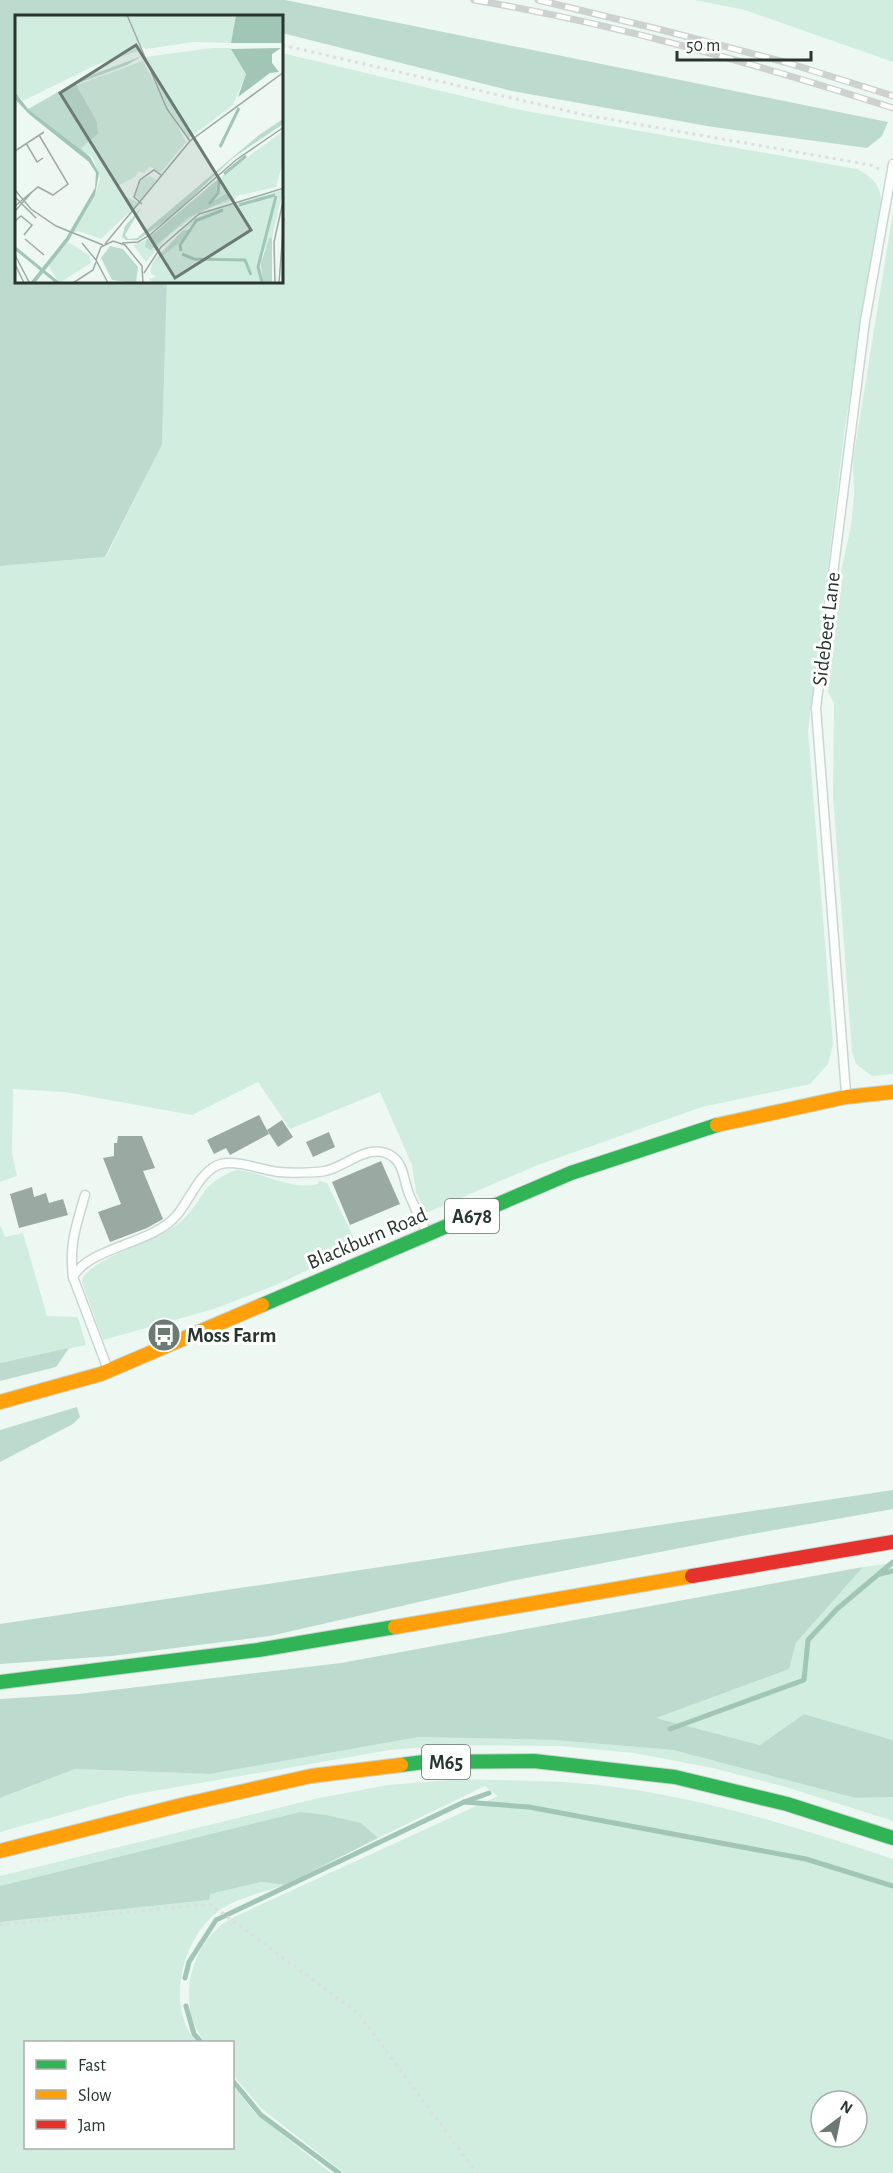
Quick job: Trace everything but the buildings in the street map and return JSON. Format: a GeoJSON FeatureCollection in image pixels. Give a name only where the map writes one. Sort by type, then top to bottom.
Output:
{"type":"FeatureCollection","features":[{"type":"Feature","properties":{"kind":"main road","name":"Blackburn Road"},"geometry":{"type":"LineString","coordinates":[[0,1402],[108,1370],[571,1173],[705,1128],[846,1097],[893,1092]]}},
{"type":"Feature","properties":{"kind":"main road"},"geometry":{"type":"LineString","coordinates":[[0,1682],[258,1650],[893,1542]]}},
{"type":"Feature","properties":{"kind":"main road","name":"M65"},"geometry":{"type":"LineString","coordinates":[[0,1851],[182,1805],[311,1776],[424,1762],[534,1761],[675,1777],[787,1804],[893,1838]]}},
{"type":"Feature","properties":{"kind":"lane","name":"Sidebeet Lane"},"geometry":{"type":"LineString","coordinates":[[846,1097],[816,708],[865,321],[893,164]]}},
{"type":"Feature","properties":{"kind":"lane"},"geometry":{"type":"LineString","coordinates":[[73,1277],[77,1269],[90,1261],[165,1228],[177,1215],[201,1178],[220,1164],[237,1164],[281,1172],[325,1171],[372,1151],[385,1153],[392,1156],[400,1165],[407,1191],[428,1235]]}},
{"type":"Feature","properties":{"kind":"lane"},"geometry":{"type":"LineString","coordinates":[[85,1195],[70,1254],[73,1277],[108,1370]]}},
{"type":"Feature","properties":{"kind":"path"},"geometry":{"type":"LineString","coordinates":[[284,45],[585,115],[871,165],[891,174]]}},
{"type":"Feature","properties":{"kind":"path"},"geometry":{"type":"LineString","coordinates":[[0,1924],[210,1904],[358,2013],[477,2173]]}},
{"type":"Feature","properties":{"kind":"green space"},"geometry":{"type":"Polygon","coordinates":[[[0,0],[285,0],[888,122],[882,136],[867,148],[713,127],[512,91],[284,34],[284,15],[15,15],[15,284],[167,284],[162,445],[105,557],[0,566],[0,0]]]}},
{"type":"Feature","properties":{"kind":"green space"},"geometry":{"type":"Polygon","coordinates":[[[694,0],[893,0],[893,62],[745,10],[694,0]]]}},
{"type":"Feature","properties":{"kind":"green space"},"geometry":{"type":"Polygon","coordinates":[[[284,53],[520,110],[857,169],[870,177],[880,192],[881,214],[845,426],[808,731],[833,1044],[828,1064],[810,1084],[702,1107],[535,1166],[426,1213],[416,1192],[412,1165],[380,1092],[290,1129],[258,1082],[192,1115],[65,1092],[13,1089],[12,1154],[17,1176],[0,1182],[0,566],[106,557],[162,445],[167,284],[284,284],[284,53]]]}},
{"type":"Feature","properties":{"kind":"green space"},"geometry":{"type":"Polygon","coordinates":[[[893,212],[893,1074],[872,1076],[856,1064],[852,1052],[833,796],[834,703],[828,692],[840,576],[851,526],[854,495],[853,461],[893,212]]]}},
{"type":"Feature","properties":{"kind":"green space"},"geometry":{"type":"Polygon","coordinates":[[[236,1170],[297,1185],[318,1184],[319,1181],[327,1183],[358,1246],[276,1285],[214,1309],[103,1340],[82,1282],[83,1277],[102,1262],[156,1237],[179,1223],[208,1187],[221,1177],[236,1170]]]}},
{"type":"Feature","properties":{"kind":"green space"},"geometry":{"type":"Polygon","coordinates":[[[0,1225],[5,1237],[23,1233],[47,1316],[78,1317],[86,1345],[0,1363],[0,1225]]]}},
{"type":"Feature","properties":{"kind":"green space"},"geometry":{"type":"Polygon","coordinates":[[[69,1348],[56,1367],[0,1381],[0,1363],[69,1348]]]}},
{"type":"Feature","properties":{"kind":"green space"},"geometry":{"type":"Polygon","coordinates":[[[77,1407],[80,1417],[73,1424],[0,1462],[0,1430],[77,1407]]]}},
{"type":"Feature","properties":{"kind":"green space"},"geometry":{"type":"Polygon","coordinates":[[[893,1490],[893,1509],[511,1581],[270,1636],[112,1656],[0,1664],[0,1624],[893,1490]]]}},
{"type":"Feature","properties":{"kind":"green space"},"geometry":{"type":"Polygon","coordinates":[[[893,1563],[893,1740],[804,1714],[760,1745],[655,1718],[788,1669],[796,1643],[863,1567],[893,1563]]]}},
{"type":"Feature","properties":{"kind":"green space"},"geometry":{"type":"Polygon","coordinates":[[[863,1567],[796,1643],[789,1669],[656,1718],[760,1745],[804,1714],[893,1740],[893,1797],[855,1798],[673,1750],[554,1740],[419,1737],[210,1774],[75,1769],[0,1798],[0,1699],[79,1694],[341,1663],[863,1567]]]}},
{"type":"Feature","properties":{"kind":"green space"},"geometry":{"type":"Polygon","coordinates":[[[419,1737],[554,1740],[673,1750],[855,1798],[893,1797],[893,1821],[786,1787],[713,1768],[634,1753],[560,1746],[453,1745],[390,1750],[131,1795],[0,1832],[0,1798],[75,1769],[210,1774],[419,1737]]]}},
{"type":"Feature","properties":{"kind":"green space"},"geometry":{"type":"Polygon","coordinates":[[[462,1779],[571,1783],[644,1791],[752,1815],[893,1859],[893,2173],[344,2173],[261,2108],[234,2076],[234,2041],[204,2041],[191,2014],[189,1999],[193,1968],[207,1940],[220,1926],[234,1917],[498,1796],[485,1786],[378,1838],[361,1823],[300,1812],[0,1886],[0,1876],[319,1798],[388,1785],[462,1779]]]}},
{"type":"Feature","properties":{"kind":"green space"},"geometry":{"type":"Polygon","coordinates":[[[300,1812],[361,1823],[378,1838],[285,1885],[261,1882],[210,1894],[209,1900],[0,1922],[0,1886],[300,1812]]]}},
{"type":"Feature","properties":{"kind":"green space"},"geometry":{"type":"Polygon","coordinates":[[[261,1882],[285,1885],[228,1905],[213,1916],[200,1931],[190,1948],[183,1968],[180,1988],[181,2007],[186,2026],[195,2041],[24,2041],[24,2149],[234,2149],[234,2087],[255,2113],[331,2173],[0,2173],[0,1922],[208,1900],[209,1894],[261,1882]]]}},
{"type":"Feature","properties":{"kind":"waterway"},"geometry":{"type":"LineString","coordinates":[[670,1729],[804,1680],[808,1640],[837,1609],[893,1562]]}},
{"type":"Feature","properties":{"kind":"waterway"},"geometry":{"type":"LineString","coordinates":[[880,1574],[893,1571]]}},
{"type":"Feature","properties":{"kind":"waterway"},"geometry":{"type":"LineString","coordinates":[[185,1978],[189,1962],[216,1920],[464,1802],[489,1793]]}},
{"type":"Feature","properties":{"kind":"waterway"},"geometry":{"type":"LineString","coordinates":[[464,1802],[529,1807],[806,1859],[893,1886]]}},
{"type":"Feature","properties":{"kind":"waterway"},"geometry":{"type":"LineString","coordinates":[[186,2006],[194,2034],[200,2041]]}},
{"type":"Feature","properties":{"kind":"waterway"},"geometry":{"type":"LineString","coordinates":[[234,2082],[261,2115],[339,2173]]}},
{"type":"Feature","properties":{"kind":"railway"},"geometry":{"type":"LineString","coordinates":[[474,0],[580,21],[685,46],[893,108]]}},
{"type":"Feature","properties":{"kind":"railway"},"geometry":{"type":"LineString","coordinates":[[538,0],[788,63],[893,96]]}},
{"type":"Feature","properties":{"kind":"traffic: fast"},"geometry":{"type":"LineString","coordinates":[[262,1305],[571,1173],[717,1125]]}},
{"type":"Feature","properties":{"kind":"traffic: fast"},"geometry":{"type":"LineString","coordinates":[[0,1682],[258,1650],[395,1627]]}},
{"type":"Feature","properties":{"kind":"traffic: fast"},"geometry":{"type":"LineString","coordinates":[[401,1765],[424,1762],[534,1761],[675,1777],[787,1804],[893,1838]]}},
{"type":"Feature","properties":{"kind":"traffic: slow"},"geometry":{"type":"LineString","coordinates":[[717,1125],[846,1097],[893,1092]]}},
{"type":"Feature","properties":{"kind":"traffic: slow"},"geometry":{"type":"LineString","coordinates":[[0,1402],[101,1374],[262,1305]]}},
{"type":"Feature","properties":{"kind":"traffic: slow"},"geometry":{"type":"LineString","coordinates":[[395,1627],[692,1576]]}},
{"type":"Feature","properties":{"kind":"traffic: slow"},"geometry":{"type":"LineString","coordinates":[[0,1851],[182,1805],[311,1776],[401,1765]]}},
{"type":"Feature","properties":{"kind":"traffic: jam"},"geometry":{"type":"LineString","coordinates":[[692,1576],[893,1542]]}},
{"type":"Feature","properties":{"kind":"place","name":"Moss Farm"},"geometry":{"type":"Point","coordinates":[164,1335]}}]}
